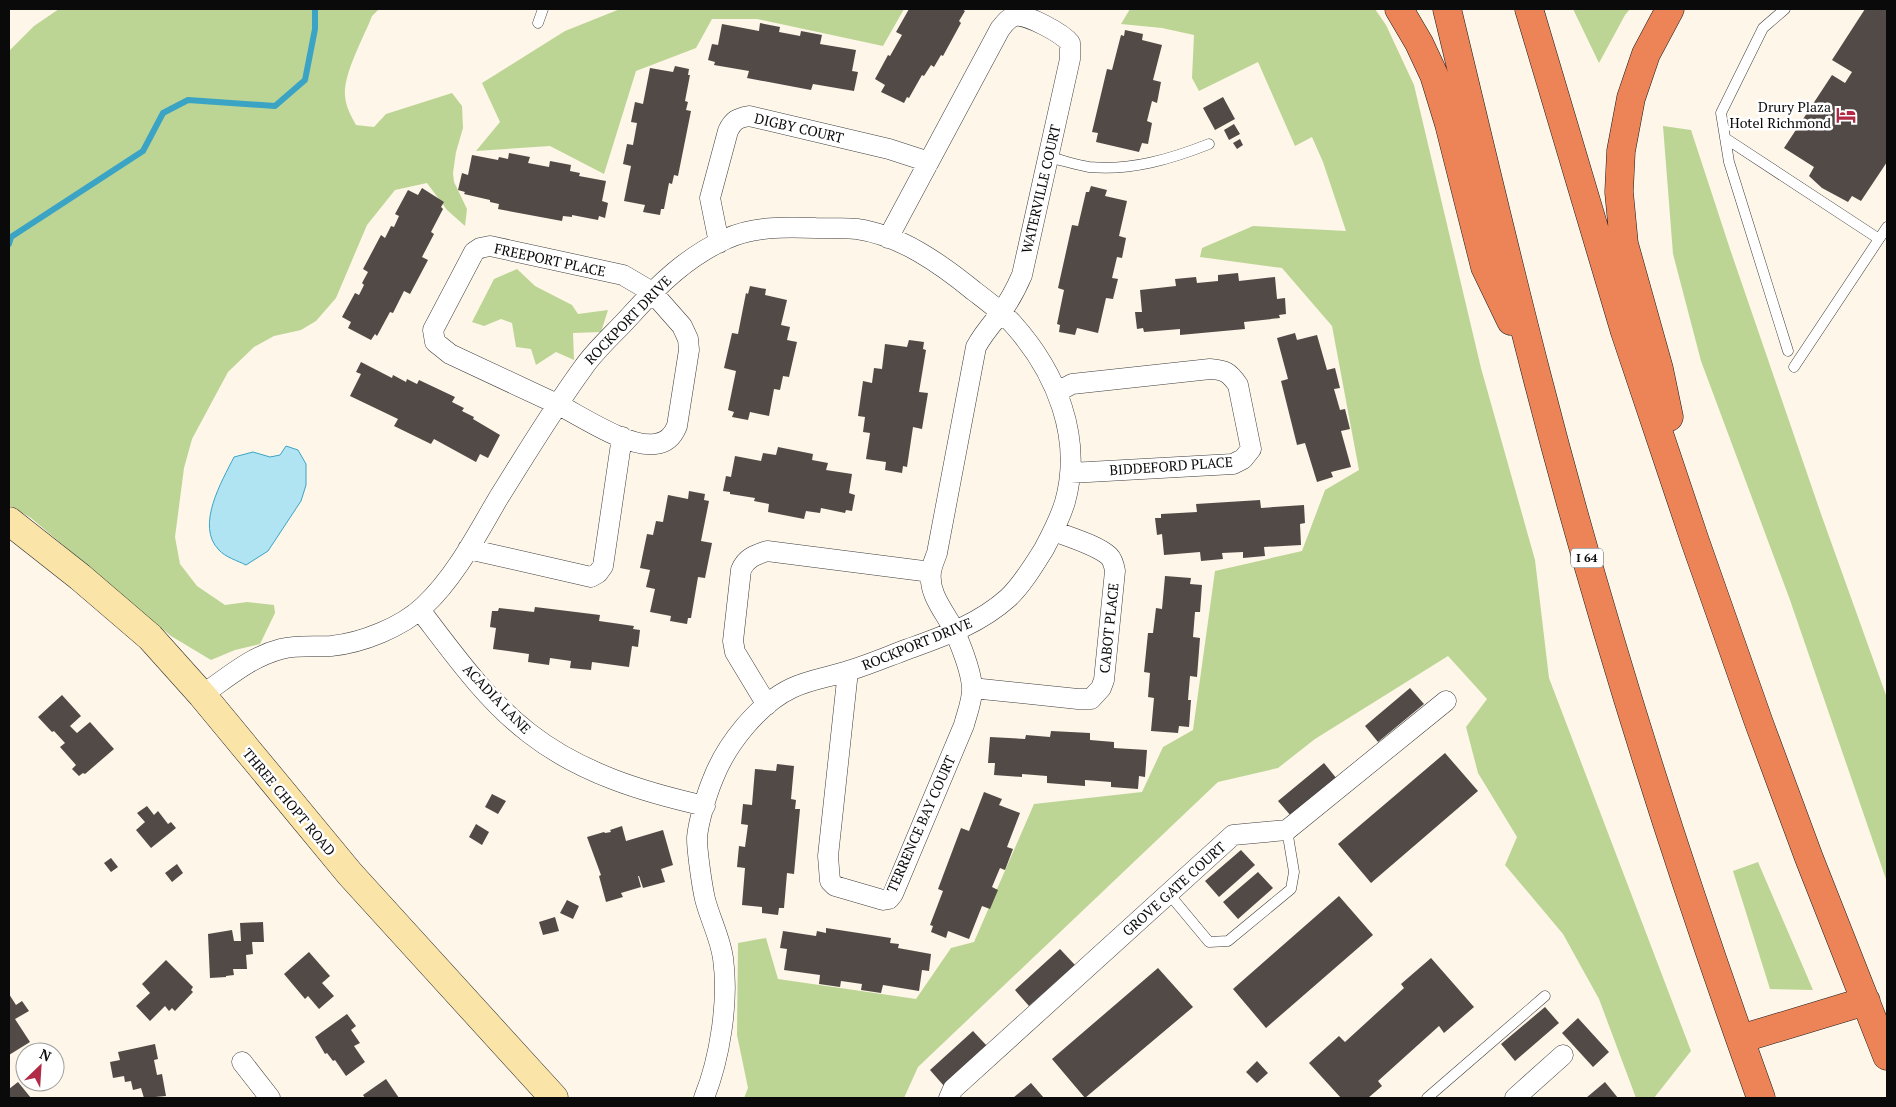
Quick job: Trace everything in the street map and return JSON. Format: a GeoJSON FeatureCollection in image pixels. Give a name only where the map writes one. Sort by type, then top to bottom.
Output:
{"type":"FeatureCollection","features":[{"type":"Feature","properties":{"kind":"highway"},"geometry":{"type":"LineString","coordinates":[[1399,9],[1427,58],[1440,96],[1485,267],[1535,369]]}},
{"type":"Feature","properties":{"kind":"highway","name":"I 64"},"geometry":{"type":"LineString","coordinates":[[1447,9],[1535,369],[1584,547],[1646,754],[1761,1098]]}},
{"type":"Feature","properties":{"kind":"highway"},"geometry":{"type":"LineString","coordinates":[[1529,9],[1625,332],[1694,541],[1759,723],[1887,1056]]}},
{"type":"Feature","properties":{"kind":"highway"},"geometry":{"type":"LineString","coordinates":[[1670,9],[1646,54],[1631,98],[1621,151],[1619,192],[1624,244],[1659,369],[1694,541]]}},
{"type":"Feature","properties":{"kind":"highway"},"geometry":{"type":"LineString","coordinates":[[1740,1039],[1866,1002]]}},
{"type":"Feature","properties":{"kind":"main road","name":"THREE CHOPT ROAD"},"geometry":{"type":"LineString","coordinates":[[9,521],[80,577],[143,631],[202,695],[241,745],[350,874],[554,1098]]}},
{"type":"Feature","properties":{"kind":"street","name":"WATERVILLE COURT"},"geometry":{"type":"LineString","coordinates":[[888,238],[1000,29],[1008,18],[1017,16],[1030,19],[1064,35],[1070,42],[1070,59],[1022,275],[1015,292],[1001,313],[982,334],[976,347],[937,553],[931,572],[933,590],[939,605],[955,632]]}},
{"type":"Feature","properties":{"kind":"street","name":"DIGBY COURT"},"geometry":{"type":"LineString","coordinates":[[719,243],[710,198],[728,130],[732,122],[737,118],[750,116],[888,149],[929,162]]}},
{"type":"Feature","properties":{"kind":"street","name":"ROCKPORT DRIVE"},"geometry":{"type":"LineString","coordinates":[[202,695],[254,658],[289,647],[336,646],[364,639],[387,630],[420,610],[440,589],[468,549],[516,470],[585,365],[652,292],[684,264],[719,243],[746,232],[784,228],[862,230],[888,238],[920,252],[956,277],[1001,313],[1041,359],[1057,392],[1067,425],[1071,449],[1070,473],[1065,503],[1054,531],[1039,557],[1012,595],[988,614],[955,632],[848,671],[788,689],[767,705],[742,729],[724,756],[711,782],[697,838],[704,897],[715,926],[723,959],[724,999],[719,1047],[704,1098]]}},
{"type":"Feature","properties":{"kind":"street","name":"FREEPORT PLACE"},"geometry":{"type":"LineString","coordinates":[[490,246],[623,276],[652,292],[682,326],[688,338],[689,350],[678,426],[673,435],[668,439],[655,444],[640,443],[606,431],[559,405],[450,354],[435,342],[433,330],[474,252],[480,248],[490,246]]}},
{"type":"Feature","properties":{"kind":"street","name":"BIDDEFORD PLACE"},"geometry":{"type":"LineString","coordinates":[[1057,392],[1072,384],[1210,368],[1223,370],[1232,376],[1238,385],[1251,449],[1243,459],[1233,464],[1070,473]]}},
{"type":"Feature","properties":{"kind":"street"},"geometry":{"type":"LineString","coordinates":[[468,549],[592,577],[598,573],[604,566],[622,436]]}},
{"type":"Feature","properties":{"kind":"street","name":"CABOT PLACE"},"geometry":{"type":"LineString","coordinates":[[972,688],[1091,699],[1101,688],[1104,680],[1115,571],[1113,562],[1109,556],[1096,548],[1054,531]]}},
{"type":"Feature","properties":{"kind":"street"},"geometry":{"type":"LineString","coordinates":[[767,705],[735,652],[733,640],[741,570],[745,562],[754,555],[767,552],[931,572]]}},
{"type":"Feature","properties":{"kind":"street","name":"ACADIA LANE"},"geometry":{"type":"LineString","coordinates":[[420,610],[494,700],[528,732],[551,749],[570,760],[642,790],[704,806]]}},
{"type":"Feature","properties":{"kind":"street","name":"TERRENCE BAY COURT"},"geometry":{"type":"LineString","coordinates":[[848,671],[828,856],[830,881],[835,886],[883,900],[889,899],[893,894],[964,725],[972,688],[955,632]]}},
{"type":"Feature","properties":{"kind":"street"},"geometry":{"type":"LineString","coordinates":[[1288,830],[1446,701]]}},
{"type":"Feature","properties":{"kind":"street","name":"GROVE GATE COURT"},"geometry":{"type":"LineString","coordinates":[[949,1098],[953,1089],[1233,835],[1288,830]]}},
{"type":"Feature","properties":{"kind":"street"},"geometry":{"type":"LineString","coordinates":[[1515,1098],[1563,1055]]}},
{"type":"Feature","properties":{"kind":"street"},"geometry":{"type":"LineString","coordinates":[[242,1062],[270,1098]]}},
{"type":"Feature","properties":{"kind":"lane"},"geometry":{"type":"LineString","coordinates":[[538,23],[544,9]]}},
{"type":"Feature","properties":{"kind":"lane"},"geometry":{"type":"LineString","coordinates":[[1785,9],[1762,28],[1722,113],[1729,162],[1788,352]]}},
{"type":"Feature","properties":{"kind":"lane"},"geometry":{"type":"LineString","coordinates":[[1725,138],[1879,239]]}},
{"type":"Feature","properties":{"kind":"lane"},"geometry":{"type":"LineString","coordinates":[[1048,157],[1089,166],[1126,167],[1171,159],[1209,144]]}},
{"type":"Feature","properties":{"kind":"lane"},"geometry":{"type":"LineString","coordinates":[[1794,367],[1887,227]]}},
{"type":"Feature","properties":{"kind":"lane"},"geometry":{"type":"LineString","coordinates":[[1169,894],[1209,942],[1228,941],[1291,889],[1294,872],[1288,830]]}},
{"type":"Feature","properties":{"kind":"lane"},"geometry":{"type":"LineString","coordinates":[[1427,1098],[1545,996]]}},
{"type":"Feature","properties":{"kind":"green space"},"geometry":{"type":"Polygon","coordinates":[[[59,9],[379,9],[372,16],[359,45],[345,87],[346,104],[356,125],[374,127],[386,114],[452,93],[462,106],[463,128],[456,152],[453,173],[454,182],[467,209],[465,226],[447,210],[427,183],[395,190],[367,225],[336,298],[316,321],[301,330],[274,336],[254,347],[228,372],[192,439],[184,468],[175,537],[180,564],[197,586],[225,605],[247,602],[274,605],[275,613],[260,644],[235,650],[211,660],[171,636],[31,518],[9,505],[9,51],[34,26],[59,9]]]}},
{"type":"Feature","properties":{"kind":"green space"},"geometry":{"type":"Polygon","coordinates":[[[620,9],[904,9],[883,46],[757,19],[712,19],[696,48],[636,71],[604,174],[550,146],[476,151],[500,122],[482,83],[565,31],[620,9]]]}},
{"type":"Feature","properties":{"kind":"green space"},"geometry":{"type":"Polygon","coordinates":[[[1130,9],[1375,9],[1386,25],[1414,85],[1481,368],[1535,560],[1549,678],[1691,1051],[1654,1098],[1636,1098],[1599,999],[1563,934],[1505,865],[1517,837],[1478,773],[1466,727],[1487,699],[1448,656],[1315,739],[1278,768],[1218,782],[918,1067],[904,1098],[744,1098],[748,1088],[737,1035],[738,943],[766,938],[778,979],[916,999],[951,948],[974,942],[1034,804],[1142,792],[1163,747],[1193,730],[1215,571],[1302,551],[1325,490],[1359,470],[1332,326],[1282,268],[1200,257],[1202,248],[1253,226],[1346,231],[1323,162],[1312,137],[1295,146],[1258,62],[1199,91],[1192,78],[1194,35],[1162,28],[1121,24],[1130,9]]]}},
{"type":"Feature","properties":{"kind":"green space"},"geometry":{"type":"Polygon","coordinates":[[[1573,9],[1630,9],[1599,63],[1573,9]]]}},
{"type":"Feature","properties":{"kind":"green space"},"geometry":{"type":"Polygon","coordinates":[[[1663,126],[1691,130],[1821,514],[1887,698],[1887,882],[1790,600],[1701,361],[1673,254],[1663,126]]]}},
{"type":"Feature","properties":{"kind":"green space"},"geometry":{"type":"Polygon","coordinates":[[[517,269],[535,286],[572,305],[578,314],[608,310],[601,332],[573,333],[574,360],[556,352],[536,365],[531,349],[516,347],[512,323],[501,319],[484,326],[472,322],[494,279],[517,269]]]}},
{"type":"Feature","properties":{"kind":"green space"},"geometry":{"type":"Polygon","coordinates":[[[1758,862],[1813,990],[1770,989],[1733,871],[1758,862]]]}},
{"type":"Feature","properties":{"kind":"water"},"geometry":{"type":"Polygon","coordinates":[[[286,446],[298,450],[306,464],[306,485],[301,501],[268,551],[246,565],[228,557],[219,550],[212,540],[210,516],[213,504],[234,457],[253,452],[270,457],[280,455],[286,446]]]}},
{"type":"Feature","properties":{"kind":"building"},"geometry":{"type":"Polygon","coordinates":[[[909,9],[962,9],[965,11],[959,21],[961,23],[943,56],[941,55],[934,67],[931,65],[924,76],[922,75],[909,98],[907,97],[904,103],[881,92],[885,85],[875,79],[902,35],[896,32],[909,9]]]}},
{"type":"Feature","properties":{"kind":"building","name":"Drury Plaza Hotel Richmond"},"geometry":{"type":"Polygon","coordinates":[[[1865,9],[1887,9],[1887,162],[1861,201],[1852,196],[1848,202],[1822,188],[1809,176],[1814,167],[1784,148],[1832,75],[1845,83],[1852,72],[1832,60],[1865,9]]]}},
{"type":"Feature","properties":{"kind":"building"},"geometry":{"type":"Polygon","coordinates":[[[760,23],[780,27],[779,32],[800,36],[801,31],[822,35],[820,44],[856,50],[852,71],[858,72],[854,91],[813,84],[811,90],[747,78],[749,71],[714,65],[715,62],[708,60],[712,44],[718,45],[722,24],[759,31],[760,23]]]}},
{"type":"Feature","properties":{"kind":"building"},"geometry":{"type":"Polygon","coordinates":[[[1125,30],[1143,34],[1142,40],[1162,45],[1153,80],[1161,82],[1157,103],[1152,101],[1147,121],[1152,123],[1148,144],[1142,143],[1139,152],[1096,142],[1098,133],[1092,132],[1107,69],[1112,70],[1121,35],[1124,36],[1125,30]]]}},
{"type":"Feature","properties":{"kind":"building"},"geometry":{"type":"Polygon","coordinates":[[[675,66],[689,69],[688,75],[690,75],[685,101],[688,102],[686,110],[691,111],[678,176],[674,175],[672,184],[669,183],[664,209],[661,209],[660,215],[643,212],[645,205],[624,201],[631,166],[623,164],[627,144],[633,145],[637,123],[631,122],[635,102],[643,104],[650,68],[673,72],[675,66]]]}},
{"type":"Feature","properties":{"kind":"building"},"geometry":{"type":"Polygon","coordinates":[[[1223,97],[1235,119],[1215,130],[1203,108],[1223,97]]]}},
{"type":"Feature","properties":{"kind":"building"},"geometry":{"type":"Polygon","coordinates":[[[1234,124],[1240,134],[1229,140],[1224,130],[1234,124]]]}},
{"type":"Feature","properties":{"kind":"building"},"geometry":{"type":"Polygon","coordinates":[[[1240,139],[1243,145],[1237,149],[1233,143],[1240,139]]]}},
{"type":"Feature","properties":{"kind":"building"},"geometry":{"type":"Polygon","coordinates":[[[509,153],[530,157],[528,163],[549,167],[550,161],[571,165],[570,171],[580,173],[579,176],[606,181],[602,201],[608,203],[605,218],[599,216],[598,220],[572,215],[572,217],[563,216],[562,221],[498,209],[499,204],[464,194],[465,192],[458,190],[462,173],[468,175],[472,155],[498,160],[499,157],[508,159],[509,153]]]}},
{"type":"Feature","properties":{"kind":"building"},"geometry":{"type":"Polygon","coordinates":[[[1091,186],[1107,190],[1105,196],[1127,201],[1119,236],[1126,238],[1122,258],[1117,257],[1112,278],[1118,279],[1113,299],[1106,298],[1098,333],[1077,328],[1075,335],[1059,332],[1060,325],[1057,324],[1064,290],[1058,288],[1072,225],[1078,226],[1086,192],[1089,192],[1091,186]]]}},
{"type":"Feature","properties":{"kind":"building"},"geometry":{"type":"Polygon","coordinates":[[[422,188],[444,202],[441,207],[443,209],[431,232],[434,234],[422,257],[428,260],[410,294],[404,291],[393,313],[390,312],[377,336],[375,334],[371,340],[348,328],[351,322],[342,317],[355,293],[359,295],[364,285],[362,283],[368,272],[363,269],[381,235],[385,238],[391,226],[394,227],[399,216],[395,214],[408,190],[418,195],[422,188]]]}},
{"type":"Feature","properties":{"kind":"building"},"geometry":{"type":"Polygon","coordinates":[[[1238,273],[1239,281],[1275,277],[1277,299],[1285,298],[1286,314],[1279,315],[1280,318],[1244,322],[1245,329],[1180,335],[1180,329],[1144,332],[1143,328],[1137,329],[1135,312],[1142,312],[1140,290],[1176,286],[1175,279],[1196,277],[1197,283],[1218,281],[1218,275],[1238,273]]]}},
{"type":"Feature","properties":{"kind":"building"},"geometry":{"type":"Polygon","coordinates":[[[750,286],[766,289],[765,295],[787,300],[781,325],[790,327],[787,340],[797,342],[789,377],[783,376],[780,390],[774,389],[769,416],[750,412],[748,420],[732,417],[734,412],[728,410],[736,371],[724,368],[732,333],[738,334],[746,293],[748,294],[750,286]]]}},
{"type":"Feature","properties":{"kind":"building"},"geometry":{"type":"Polygon","coordinates":[[[1295,333],[1297,340],[1317,335],[1327,370],[1335,368],[1340,388],[1334,389],[1340,410],[1345,409],[1350,429],[1341,431],[1351,467],[1331,472],[1333,477],[1317,482],[1305,443],[1297,445],[1281,381],[1288,379],[1277,338],[1295,333]]]}},
{"type":"Feature","properties":{"kind":"building"},"geometry":{"type":"Polygon","coordinates":[[[909,340],[924,342],[923,349],[926,350],[919,392],[928,393],[922,429],[913,427],[907,467],[903,466],[902,473],[885,470],[886,462],[866,459],[870,433],[863,432],[865,417],[858,416],[863,381],[872,383],[874,368],[882,369],[885,344],[907,347],[909,340]]]}},
{"type":"Feature","properties":{"kind":"building"},"geometry":{"type":"Polygon","coordinates":[[[361,362],[392,378],[393,375],[406,382],[407,379],[417,384],[419,380],[455,397],[452,402],[464,408],[462,411],[500,435],[488,458],[480,454],[476,462],[434,439],[431,444],[394,426],[398,419],[350,396],[361,374],[356,372],[361,362]]]}},
{"type":"Feature","properties":{"kind":"building"},"geometry":{"type":"Polygon","coordinates":[[[778,447],[813,454],[812,460],[828,463],[826,470],[852,474],[849,493],[855,495],[852,511],[846,510],[845,513],[821,508],[820,513],[806,511],[804,519],[768,512],[769,504],[754,501],[755,498],[723,491],[726,476],[731,477],[735,456],[761,461],[763,453],[776,455],[778,447]]]}},
{"type":"Feature","properties":{"kind":"building"},"geometry":{"type":"Polygon","coordinates":[[[689,491],[705,494],[704,500],[709,501],[701,541],[712,543],[705,578],[698,577],[691,618],[688,618],[687,624],[670,621],[671,616],[650,612],[655,589],[646,587],[650,570],[640,568],[647,534],[653,535],[656,521],[663,522],[668,495],[688,499],[689,491]]]}},
{"type":"Feature","properties":{"kind":"building"},"geometry":{"type":"Polygon","coordinates":[[[1260,500],[1261,508],[1304,505],[1305,523],[1300,524],[1301,545],[1264,547],[1265,556],[1243,558],[1243,552],[1222,553],[1223,559],[1201,561],[1200,552],[1164,555],[1162,534],[1157,535],[1155,518],[1161,518],[1161,514],[1197,512],[1196,504],[1260,500]]]}},
{"type":"Feature","properties":{"kind":"building"},"geometry":{"type":"Polygon","coordinates":[[[1165,576],[1191,578],[1190,584],[1202,585],[1200,612],[1195,612],[1193,637],[1200,638],[1197,677],[1190,676],[1188,700],[1191,700],[1189,727],[1179,726],[1178,733],[1151,731],[1154,698],[1148,697],[1150,673],[1144,672],[1148,633],[1153,633],[1156,608],[1162,609],[1165,576]]]}},
{"type":"Feature","properties":{"kind":"building"},"geometry":{"type":"Polygon","coordinates":[[[535,607],[600,615],[599,621],[634,626],[633,629],[640,630],[638,647],[632,646],[629,667],[592,662],[591,670],[570,668],[571,661],[550,658],[549,665],[528,662],[529,654],[493,649],[496,628],[490,627],[492,611],[498,611],[499,608],[534,612],[535,607]]]}},
{"type":"Feature","properties":{"kind":"building"},"geometry":{"type":"Polygon","coordinates":[[[1410,688],[1424,704],[1378,742],[1365,726],[1410,688]]]}},
{"type":"Feature","properties":{"kind":"building"},"geometry":{"type":"Polygon","coordinates":[[[62,695],[81,716],[70,726],[77,733],[90,722],[114,749],[85,774],[83,773],[79,776],[72,769],[76,765],[60,747],[65,743],[38,717],[62,695]]]}},
{"type":"Feature","properties":{"kind":"building"},"geometry":{"type":"Polygon","coordinates":[[[1051,731],[1090,733],[1090,740],[1114,742],[1114,748],[1147,750],[1145,777],[1139,776],[1138,789],[1111,787],[1111,782],[1085,780],[1085,786],[1047,783],[1047,776],[1022,774],[1022,777],[994,775],[995,763],[988,763],[990,737],[1025,739],[1026,735],[1050,737],[1051,731]]]}},
{"type":"Feature","properties":{"kind":"building"},"geometry":{"type":"Polygon","coordinates":[[[1445,753],[1478,791],[1371,883],[1338,844],[1445,753]]]}},
{"type":"Feature","properties":{"kind":"building"},"geometry":{"type":"Polygon","coordinates":[[[1324,763],[1337,779],[1291,816],[1278,801],[1324,763]]]}},
{"type":"Feature","properties":{"kind":"building"},"geometry":{"type":"Polygon","coordinates":[[[777,764],[794,766],[791,799],[796,800],[795,809],[800,809],[794,874],[787,873],[784,908],[779,908],[778,915],[762,913],[762,907],[742,905],[745,868],[737,867],[739,846],[745,847],[748,825],[741,824],[743,804],[752,805],[755,769],[776,771],[777,764]]]}},
{"type":"Feature","properties":{"kind":"building"},"geometry":{"type":"Polygon","coordinates":[[[984,792],[1002,799],[999,805],[1020,813],[1007,847],[1013,849],[1005,870],[1000,868],[992,887],[998,890],[990,909],[982,906],[969,939],[948,931],[946,938],[931,932],[933,926],[930,925],[943,891],[938,889],[961,828],[969,831],[984,792]]]}},
{"type":"Feature","properties":{"kind":"building"},"geometry":{"type":"Polygon","coordinates":[[[492,794],[506,801],[498,814],[485,807],[492,794]]]}},
{"type":"Feature","properties":{"kind":"building"},"geometry":{"type":"Polygon","coordinates":[[[147,806],[154,815],[158,811],[168,824],[171,822],[176,828],[151,848],[136,830],[145,822],[137,813],[147,806]]]}},
{"type":"Feature","properties":{"kind":"building"},"geometry":{"type":"Polygon","coordinates":[[[476,824],[489,832],[482,845],[469,837],[476,824]]]}},
{"type":"Feature","properties":{"kind":"building"},"geometry":{"type":"Polygon","coordinates":[[[622,826],[626,841],[663,830],[673,865],[661,869],[665,882],[643,888],[638,876],[641,887],[621,893],[623,897],[606,902],[599,876],[601,875],[587,837],[611,832],[610,830],[622,826]]]}},
{"type":"Feature","properties":{"kind":"building"},"geometry":{"type":"Polygon","coordinates":[[[1241,850],[1255,865],[1219,897],[1205,881],[1241,850]]]}},
{"type":"Feature","properties":{"kind":"building"},"geometry":{"type":"Polygon","coordinates":[[[111,858],[118,867],[111,872],[104,863],[111,858]]]}},
{"type":"Feature","properties":{"kind":"building"},"geometry":{"type":"Polygon","coordinates":[[[177,864],[183,873],[172,882],[165,873],[177,864]]]}},
{"type":"Feature","properties":{"kind":"building"},"geometry":{"type":"Polygon","coordinates":[[[1258,872],[1273,888],[1238,919],[1223,902],[1258,872]]]}},
{"type":"Feature","properties":{"kind":"building"},"geometry":{"type":"Polygon","coordinates":[[[1339,896],[1373,935],[1266,1028],[1233,989],[1339,896]]]}},
{"type":"Feature","properties":{"kind":"building"},"geometry":{"type":"Polygon","coordinates":[[[567,900],[579,906],[573,919],[560,913],[567,900]]]}},
{"type":"Feature","properties":{"kind":"building"},"geometry":{"type":"Polygon","coordinates":[[[555,917],[559,931],[543,935],[539,922],[555,917]]]}},
{"type":"Feature","properties":{"kind":"building"},"geometry":{"type":"Polygon","coordinates":[[[263,922],[264,942],[252,942],[253,954],[246,955],[247,969],[233,969],[234,975],[210,978],[208,934],[232,930],[234,941],[241,941],[240,923],[263,922]]]}},
{"type":"Feature","properties":{"kind":"building"},"geometry":{"type":"Polygon","coordinates":[[[826,928],[891,938],[890,943],[899,944],[898,948],[931,954],[929,971],[922,970],[919,991],[883,985],[881,993],[861,990],[862,984],[841,981],[840,987],[819,984],[820,975],[784,970],[787,949],[780,948],[783,931],[816,936],[817,931],[826,933],[826,928]]]}},
{"type":"Feature","properties":{"kind":"building"},"geometry":{"type":"Polygon","coordinates":[[[1060,949],[1075,965],[1029,1006],[1015,990],[1060,949]]]}},
{"type":"Feature","properties":{"kind":"building"},"geometry":{"type":"Polygon","coordinates":[[[309,952],[330,976],[322,983],[334,996],[319,1009],[308,996],[305,999],[284,974],[309,952]]]}},
{"type":"Feature","properties":{"kind":"building"},"geometry":{"type":"Polygon","coordinates":[[[1431,958],[1474,1007],[1444,1033],[1439,1026],[1378,1081],[1382,1086],[1368,1098],[1341,1098],[1309,1063],[1339,1036],[1345,1042],[1404,988],[1401,984],[1431,958]]]}},
{"type":"Feature","properties":{"kind":"building"},"geometry":{"type":"Polygon","coordinates":[[[166,960],[193,987],[191,990],[193,992],[175,1011],[172,1008],[169,1011],[165,1006],[150,1021],[136,1006],[150,993],[142,984],[166,960]]]}},
{"type":"Feature","properties":{"kind":"building"},"geometry":{"type":"Polygon","coordinates":[[[1158,968],[1193,1007],[1085,1098],[1052,1059],[1158,968]]]}},
{"type":"Feature","properties":{"kind":"building"},"geometry":{"type":"Polygon","coordinates":[[[9,994],[16,1005],[22,1001],[29,1011],[15,1019],[30,1042],[15,1042],[15,1051],[9,1055],[9,994]]]}},
{"type":"Feature","properties":{"kind":"building"},"geometry":{"type":"Polygon","coordinates":[[[1545,1007],[1559,1023],[1515,1061],[1501,1044],[1545,1007]]]}},
{"type":"Feature","properties":{"kind":"building"},"geometry":{"type":"Polygon","coordinates":[[[347,1014],[356,1026],[351,1030],[360,1043],[354,1046],[365,1062],[346,1076],[335,1060],[333,1061],[327,1053],[325,1054],[315,1037],[347,1014]]]}},
{"type":"Feature","properties":{"kind":"building"},"geometry":{"type":"Polygon","coordinates":[[[1578,1018],[1609,1052],[1593,1067],[1562,1033],[1578,1018]]]}},
{"type":"Feature","properties":{"kind":"building"},"geometry":{"type":"Polygon","coordinates":[[[973,1031],[987,1046],[944,1086],[930,1070],[973,1031]]]}},
{"type":"Feature","properties":{"kind":"building"},"geometry":{"type":"Polygon","coordinates":[[[155,1044],[158,1059],[154,1060],[157,1075],[162,1074],[166,1096],[144,1098],[141,1088],[133,1090],[131,1081],[125,1082],[124,1076],[113,1078],[110,1062],[120,1060],[118,1052],[155,1044]]]}},
{"type":"Feature","properties":{"kind":"building"},"geometry":{"type":"Polygon","coordinates":[[[1257,1061],[1268,1073],[1257,1083],[1246,1072],[1257,1061]]]}},
{"type":"Feature","properties":{"kind":"building"},"geometry":{"type":"Polygon","coordinates":[[[386,1079],[399,1098],[365,1098],[363,1095],[386,1079]]]}},
{"type":"Feature","properties":{"kind":"building"},"geometry":{"type":"Polygon","coordinates":[[[1605,1082],[1618,1098],[1586,1098],[1605,1082]]]}},
{"type":"Feature","properties":{"kind":"building"},"geometry":{"type":"Polygon","coordinates":[[[1031,1083],[1044,1098],[1013,1098],[1031,1083]]]}},
{"type":"Feature","properties":{"kind":"building"},"geometry":{"type":"Polygon","coordinates":[[[15,1084],[15,1092],[26,1092],[31,1098],[9,1098],[9,1089],[15,1084]]]}},
{"type":"Feature","properties":{"kind":"waterway"},"geometry":{"type":"LineString","coordinates":[[9,244],[11,237],[143,151],[163,113],[188,100],[275,106],[305,80],[315,29],[315,9]]}},
{"type":"Feature","properties":{"kind":"place","name":"Drury Plaza Hotel Richmond"},"geometry":{"type":"Point","coordinates":[1846,115]}}]}
